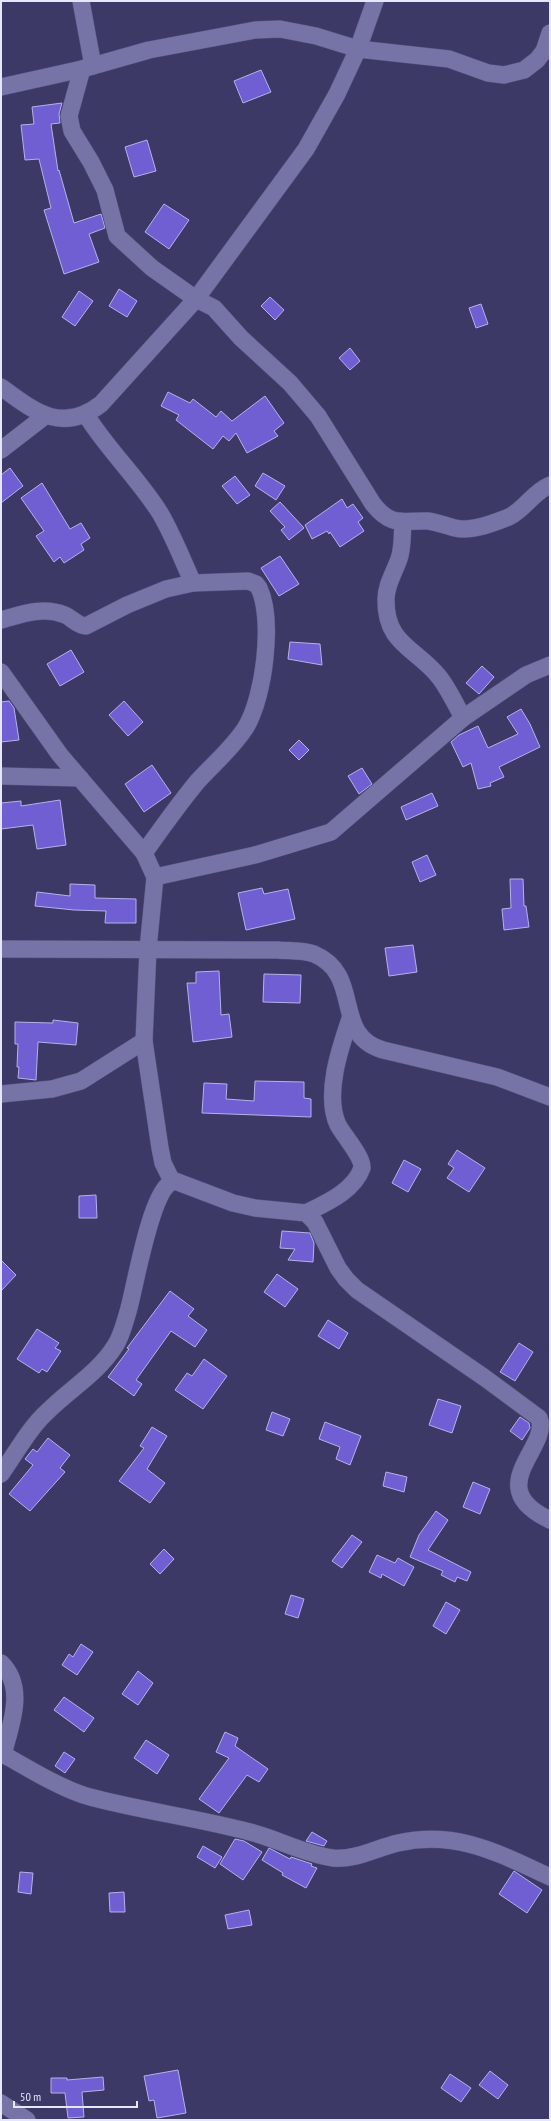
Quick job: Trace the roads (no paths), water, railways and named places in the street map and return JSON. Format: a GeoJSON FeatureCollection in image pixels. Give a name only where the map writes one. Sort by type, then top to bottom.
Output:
{"type":"FeatureCollection","features":[{"type":"Feature","properties":{"kind":"street"},"geometry":{"type":"LineString","coordinates":[[81,1],[87,67],[68,116],[72,131],[91,162],[105,190],[116,232],[134,253],[196,299],[214,308],[241,338],[290,383],[318,416],[373,504],[384,516],[395,522],[403,523],[430,521],[460,529],[480,526],[508,517],[518,511],[536,494],[550,485]]}},
{"type":"Feature","properties":{"kind":"street"},"geometry":{"type":"LineString","coordinates":[[1,387],[45,416],[60,420],[86,415],[101,404],[119,385],[142,356],[196,299],[306,149],[337,94],[358,49],[375,1]]}},
{"type":"Feature","properties":{"kind":"street"},"geometry":{"type":"LineString","coordinates":[[1,86],[87,67],[149,50],[255,30],[280,29],[316,36],[358,49],[449,59],[488,73],[504,75],[524,70],[537,60],[544,51],[550,33]]}},
{"type":"Feature","properties":{"kind":"street"},"geometry":{"type":"LineString","coordinates":[[86,415],[102,440],[138,483],[159,512],[172,534],[192,583]]}},
{"type":"Feature","properties":{"kind":"street"},"geometry":{"type":"LineString","coordinates":[[1,450],[45,416]]}},
{"type":"Feature","properties":{"kind":"street"},"geometry":{"type":"LineString","coordinates":[[403,523],[399,558],[386,598],[386,613],[390,628],[400,642],[420,657],[441,679],[463,718]]}},
{"type":"Feature","properties":{"kind":"street"},"geometry":{"type":"LineString","coordinates":[[1,620],[45,610],[65,615],[81,625],[90,625],[145,596],[192,583],[248,581],[256,584],[259,588],[267,619],[267,643],[260,684],[253,710],[246,727],[197,782],[144,853]]}},
{"type":"Feature","properties":{"kind":"street"},"geometry":{"type":"LineString","coordinates":[[155,877],[255,855],[331,832],[463,718],[526,675],[550,666]]}},
{"type":"Feature","properties":{"kind":"street"},"geometry":{"type":"LineString","coordinates":[[1,672],[60,755],[144,853],[155,877],[148,949],[144,1041],[160,1148],[163,1163],[172,1182]]}},
{"type":"Feature","properties":{"kind":"street"},"geometry":{"type":"LineString","coordinates":[[1,776],[80,778]]}},
{"type":"Feature","properties":{"kind":"street"},"geometry":{"type":"LineString","coordinates":[[1,949],[284,951],[313,954],[332,967],[340,978],[344,987],[350,1019],[364,1039],[379,1049],[497,1077],[550,1097]]}},
{"type":"Feature","properties":{"kind":"street"},"geometry":{"type":"LineString","coordinates":[[1,1474],[38,1420],[94,1372],[116,1345],[128,1313],[153,1212],[164,1188],[172,1182],[179,1182],[233,1203],[255,1208],[306,1213],[346,1189],[358,1175],[362,1168],[359,1158],[338,1124],[334,1112],[337,1062],[350,1019]]}},
{"type":"Feature","properties":{"kind":"street"},"geometry":{"type":"LineString","coordinates":[[1,1094],[52,1090],[81,1081],[144,1041]]}},
{"type":"Feature","properties":{"kind":"street"},"geometry":{"type":"LineString","coordinates":[[306,1213],[315,1222],[338,1268],[357,1290],[485,1378],[539,1418],[541,1427],[522,1475],[520,1493],[527,1507],[550,1520]]}},
{"type":"Feature","properties":{"kind":"street"},"geometry":{"type":"LineString","coordinates":[[1,1663],[10,1674],[15,1692],[11,1726],[2,1754],[89,1797],[251,1832],[296,1848],[333,1858],[353,1857],[415,1840],[454,1840],[478,1846],[550,1877]]}},
{"type":"Feature","properties":{"kind":"street"},"geometry":{"type":"LineString","coordinates":[[1,2103],[27,2120]]}}]}
